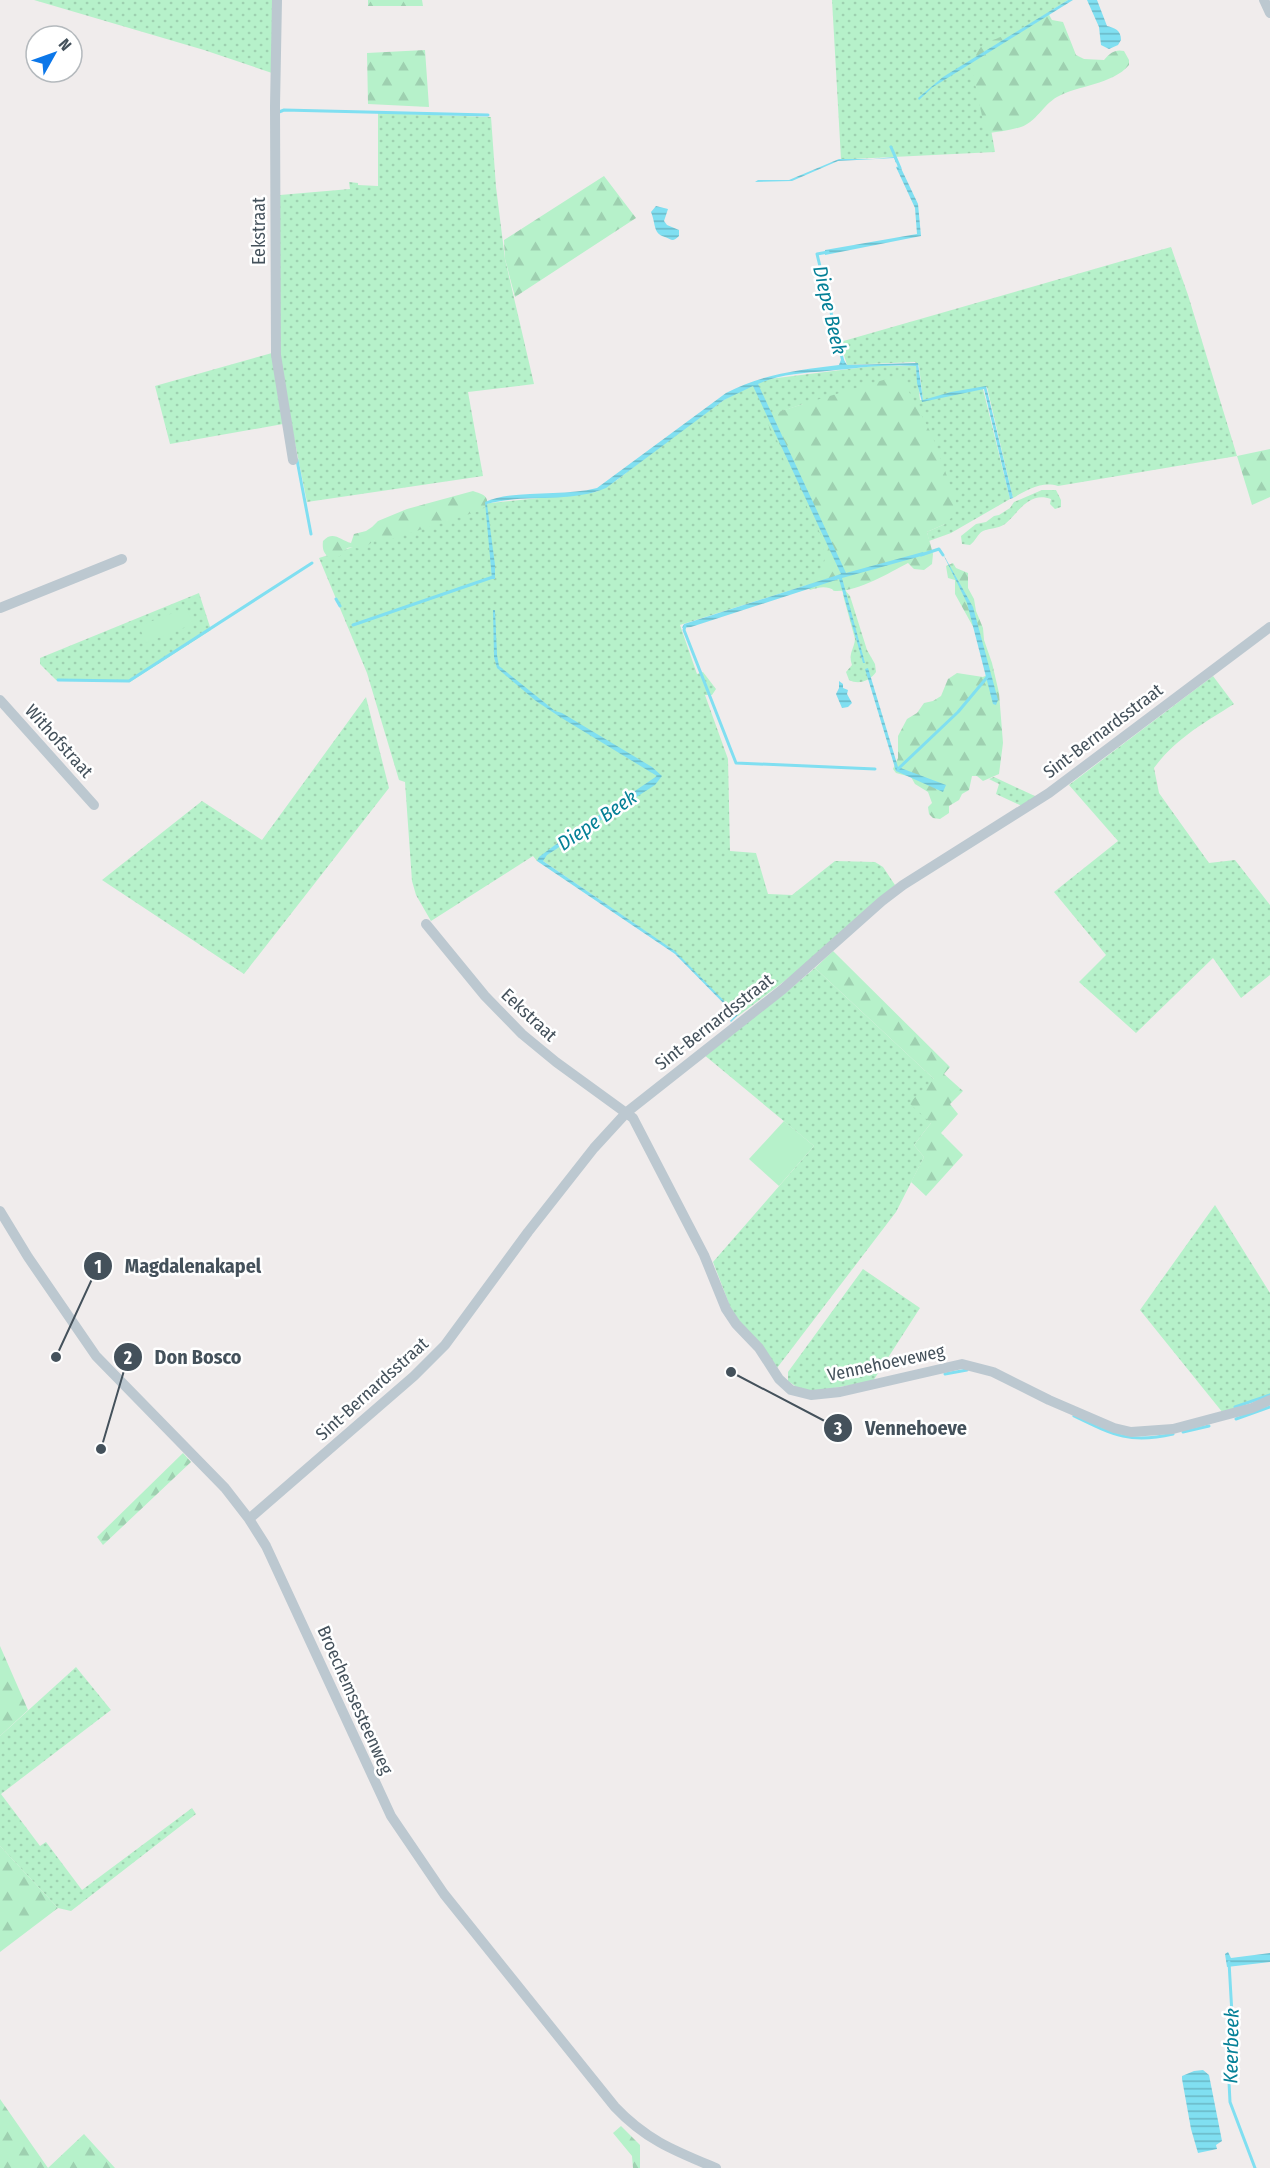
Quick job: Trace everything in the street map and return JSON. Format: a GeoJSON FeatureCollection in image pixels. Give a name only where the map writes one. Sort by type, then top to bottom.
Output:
{"type":"FeatureCollection","features":[{"type":"Feature","properties":{"kind":"street","name":"Eekstraat"},"geometry":{"type":"LineString","coordinates":[[277,0],[276,354],[294,460]]}},
{"type":"Feature","properties":{"kind":"street"},"geometry":{"type":"LineString","coordinates":[[1264,0],[1270,13]]}},
{"type":"Feature","properties":{"kind":"street"},"geometry":{"type":"LineString","coordinates":[[0,608],[122,559]]}},
{"type":"Feature","properties":{"kind":"street","name":"Sint-Bernardsstraat"},"geometry":{"type":"LineString","coordinates":[[249,1518],[414,1376],[445,1346],[528,1232],[594,1148],[627,1112],[783,989],[903,885],[1049,793],[1270,627]]}},
{"type":"Feature","properties":{"kind":"street","name":"Withofstraat"},"geometry":{"type":"LineString","coordinates":[[0,700],[94,805]]}},
{"type":"Feature","properties":{"kind":"street","name":"Eekstraat"},"geometry":{"type":"LineString","coordinates":[[426,924],[485,996],[522,1034],[556,1062],[627,1112]]}},
{"type":"Feature","properties":{"kind":"street","name":"Vennehoeveweg"},"geometry":{"type":"LineString","coordinates":[[627,1112],[639,1127],[688,1223],[726,1309],[736,1324],[759,1348],[779,1379],[791,1390],[811,1395],[840,1392],[962,1364],[993,1372],[1049,1400],[1114,1428],[1131,1432],[1173,1429],[1252,1408],[1270,1400]]}},
{"type":"Feature","properties":{"kind":"street","name":"Broechemsesteenweg"},"geometry":{"type":"LineString","coordinates":[[0,1211],[28,1257],[96,1356],[225,1488],[249,1518],[266,1546],[391,1816],[444,1894],[631,2124],[648,2137],[672,2150],[716,2168]]}},
{"type":"Feature","properties":{"kind":"green space"},"geometry":{"type":"Polygon","coordinates":[[[34,0],[272,0],[272,73],[204,50],[34,0]]]}},
{"type":"Feature","properties":{"kind":"green space"},"geometry":{"type":"Polygon","coordinates":[[[368,0],[422,0],[423,6],[368,6],[368,0]]]}},
{"type":"Feature","properties":{"kind":"green space"},"geometry":{"type":"Polygon","coordinates":[[[832,0],[1068,0],[973,60],[989,118],[995,152],[841,159],[832,0]]]}},
{"type":"Feature","properties":{"kind":"green space"},"geometry":{"type":"Polygon","coordinates":[[[1044,12],[1048,13],[1052,20],[1063,22],[1076,55],[1084,59],[1104,60],[1113,52],[1124,51],[1129,65],[1114,77],[1057,97],[1026,125],[989,133],[984,125],[971,65],[974,56],[985,44],[1017,31],[1044,12]]]}},
{"type":"Feature","properties":{"kind":"green space"},"geometry":{"type":"Polygon","coordinates":[[[425,50],[429,107],[368,104],[367,53],[425,50]]]}},
{"type":"Feature","properties":{"kind":"green space"},"geometry":{"type":"Polygon","coordinates":[[[378,113],[491,117],[496,187],[505,259],[534,384],[468,392],[483,476],[307,502],[280,354],[280,195],[350,189],[349,182],[378,186],[378,113]]]}},
{"type":"Feature","properties":{"kind":"green space"},"geometry":{"type":"Polygon","coordinates":[[[604,176],[636,218],[515,297],[505,259],[504,240],[604,176]]]}},
{"type":"Feature","properties":{"kind":"green space"},"geometry":{"type":"Polygon","coordinates":[[[1171,247],[1237,456],[1058,486],[1040,485],[1013,498],[987,387],[983,389],[1010,499],[951,533],[929,541],[927,532],[945,524],[803,404],[768,416],[842,574],[680,625],[697,674],[703,672],[716,689],[712,695],[705,695],[728,759],[730,851],[756,853],[768,894],[792,895],[835,861],[875,862],[883,867],[895,885],[794,974],[738,1016],[673,950],[543,861],[537,861],[533,856],[431,921],[416,895],[412,881],[405,782],[399,780],[367,673],[319,558],[490,503],[596,492],[617,480],[724,400],[769,379],[873,366],[916,366],[920,400],[923,400],[919,366],[915,362],[847,365],[840,342],[1171,247]]]}},
{"type":"Feature","properties":{"kind":"green space"},"geometry":{"type":"Polygon","coordinates":[[[272,353],[283,424],[170,444],[155,386],[272,353]]]}},
{"type":"Feature","properties":{"kind":"green space"},"geometry":{"type":"Polygon","coordinates":[[[900,375],[932,435],[956,501],[952,517],[945,524],[927,532],[933,554],[932,564],[924,570],[914,569],[908,563],[855,588],[835,591],[822,587],[810,590],[805,583],[815,578],[825,559],[821,535],[810,515],[798,481],[784,462],[780,445],[770,431],[767,418],[772,414],[900,375]]]}},
{"type":"Feature","properties":{"kind":"green space"},"geometry":{"type":"Polygon","coordinates":[[[1270,449],[1270,497],[1252,505],[1237,456],[1270,449]]]}},
{"type":"Feature","properties":{"kind":"green space"},"geometry":{"type":"Polygon","coordinates":[[[1042,490],[1056,490],[1061,500],[1061,507],[1055,509],[1050,504],[1051,499],[1043,497],[1030,500],[1005,524],[983,531],[970,545],[962,544],[961,536],[976,524],[986,522],[1010,508],[1014,502],[1042,490]]]}},
{"type":"Feature","properties":{"kind":"green space"},"geometry":{"type":"Polygon","coordinates":[[[473,491],[484,495],[487,499],[487,505],[479,511],[385,541],[375,540],[363,549],[347,548],[340,556],[330,558],[324,551],[323,541],[330,536],[351,543],[354,534],[366,531],[378,521],[407,509],[473,491]]]}},
{"type":"Feature","properties":{"kind":"green space"},"geometry":{"type":"Polygon","coordinates":[[[953,563],[956,568],[968,573],[968,588],[983,628],[984,640],[999,693],[1003,743],[999,774],[983,781],[977,776],[972,776],[969,790],[949,806],[949,813],[940,819],[933,818],[929,814],[928,807],[932,803],[928,792],[915,784],[911,777],[896,773],[893,769],[898,758],[898,736],[907,719],[917,713],[924,703],[941,696],[948,679],[957,673],[983,677],[987,675],[976,632],[955,594],[955,580],[948,578],[946,566],[953,563]]]}},
{"type":"Feature","properties":{"kind":"green space"},"geometry":{"type":"Polygon","coordinates":[[[845,590],[850,596],[867,650],[875,664],[874,675],[860,682],[849,680],[846,672],[852,665],[851,654],[855,639],[843,595],[845,590]]]}},
{"type":"Feature","properties":{"kind":"green space"},"geometry":{"type":"Polygon","coordinates":[[[199,593],[211,630],[130,682],[56,680],[40,664],[40,658],[199,593]]]}},
{"type":"Feature","properties":{"kind":"green space"},"geometry":{"type":"Polygon","coordinates":[[[186,608],[193,624],[146,643],[139,626],[186,608]]]}},
{"type":"Feature","properties":{"kind":"green space"},"geometry":{"type":"Polygon","coordinates":[[[1213,676],[1234,704],[1171,748],[1154,768],[1159,793],[1209,863],[1235,860],[1270,905],[1270,975],[1241,998],[1213,958],[1136,1033],[1079,982],[1106,955],[1054,892],[1118,841],[1069,785],[1213,676]]]}},
{"type":"Feature","properties":{"kind":"green space"},"geometry":{"type":"Polygon","coordinates":[[[366,697],[389,788],[244,974],[102,880],[202,801],[262,840],[366,697]]]}},
{"type":"Feature","properties":{"kind":"green space"},"geometry":{"type":"Polygon","coordinates":[[[994,777],[1037,797],[1022,806],[996,794],[999,784],[989,779],[994,777]]]}},
{"type":"Feature","properties":{"kind":"green space"},"geometry":{"type":"Polygon","coordinates":[[[833,951],[950,1067],[944,1074],[963,1091],[950,1104],[958,1114],[941,1133],[963,1155],[926,1196],[911,1182],[924,1157],[914,1145],[931,1123],[909,1103],[934,1079],[815,968],[833,951]]]}},
{"type":"Feature","properties":{"kind":"green space"},"geometry":{"type":"Polygon","coordinates":[[[815,968],[934,1079],[931,1123],[914,1145],[924,1157],[896,1212],[777,1368],[733,1314],[713,1262],[814,1146],[703,1054],[815,968]]]}},
{"type":"Feature","properties":{"kind":"green space"},"geometry":{"type":"Polygon","coordinates":[[[784,1121],[814,1146],[779,1186],[749,1159],[784,1121]]]}},
{"type":"Feature","properties":{"kind":"green space"},"geometry":{"type":"Polygon","coordinates":[[[1215,1205],[1270,1293],[1270,1395],[1223,1413],[1140,1310],[1215,1205]]]}},
{"type":"Feature","properties":{"kind":"green space"},"geometry":{"type":"Polygon","coordinates":[[[863,1269],[920,1308],[873,1381],[811,1392],[798,1388],[788,1381],[788,1372],[863,1269]]]}},
{"type":"Feature","properties":{"kind":"green space"},"geometry":{"type":"Polygon","coordinates":[[[183,1453],[191,1462],[103,1545],[97,1537],[183,1453]]]}},
{"type":"Feature","properties":{"kind":"green space"},"geometry":{"type":"Polygon","coordinates":[[[0,1646],[28,1710],[0,1736],[0,1646]]]}},
{"type":"Feature","properties":{"kind":"green space"},"geometry":{"type":"Polygon","coordinates":[[[76,1667],[111,1710],[1,1794],[40,1846],[46,1842],[82,1890],[192,1808],[196,1814],[71,1911],[58,1908],[0,1846],[0,1736],[76,1667]]]}},
{"type":"Feature","properties":{"kind":"green space"},"geometry":{"type":"Polygon","coordinates":[[[0,1846],[58,1908],[0,1952],[0,1846]]]}},
{"type":"Feature","properties":{"kind":"green space"},"geometry":{"type":"Polygon","coordinates":[[[0,2099],[48,2168],[0,2168],[0,2099]]]}},
{"type":"Feature","properties":{"kind":"green space"},"geometry":{"type":"Polygon","coordinates":[[[621,2126],[640,2145],[640,2168],[633,2168],[632,2156],[613,2133],[621,2126]]]}},
{"type":"Feature","properties":{"kind":"green space"},"geometry":{"type":"Polygon","coordinates":[[[84,2134],[115,2168],[48,2168],[84,2134]]]}},
{"type":"Feature","properties":{"kind":"water"},"geometry":{"type":"Polygon","coordinates":[[[1068,0],[1073,0],[933,87],[919,100],[918,98],[943,77],[1068,0]]]}},
{"type":"Feature","properties":{"kind":"water"},"geometry":{"type":"Polygon","coordinates":[[[1087,0],[1097,0],[1107,26],[1120,34],[1121,40],[1118,45],[1109,49],[1101,45],[1099,27],[1087,0]]]}},
{"type":"Feature","properties":{"kind":"water"},"geometry":{"type":"Polygon","coordinates":[[[894,157],[898,161],[896,163],[894,158],[838,161],[792,181],[755,182],[758,180],[789,180],[839,159],[894,157]]]}},
{"type":"Feature","properties":{"kind":"water"},"geometry":{"type":"Polygon","coordinates":[[[900,166],[918,204],[921,236],[825,255],[825,250],[917,234],[915,208],[896,167],[900,166]]]}},
{"type":"Feature","properties":{"kind":"water"},"geometry":{"type":"Polygon","coordinates":[[[656,206],[668,209],[664,221],[667,225],[679,230],[679,236],[674,240],[658,234],[651,212],[656,206]]]}},
{"type":"Feature","properties":{"kind":"water"},"geometry":{"type":"Polygon","coordinates":[[[842,357],[847,365],[918,363],[923,400],[986,386],[1013,498],[1010,499],[984,389],[922,402],[917,383],[916,366],[801,373],[774,378],[758,384],[846,573],[923,552],[925,555],[842,578],[865,663],[863,663],[839,579],[682,628],[684,624],[841,574],[753,386],[724,400],[606,488],[577,496],[517,499],[487,504],[495,565],[495,579],[492,579],[485,502],[524,494],[584,491],[597,488],[726,393],[767,377],[839,365],[842,357]]]}},
{"type":"Feature","properties":{"kind":"water"},"geometry":{"type":"Polygon","coordinates":[[[942,552],[973,607],[998,700],[996,705],[993,704],[967,603],[942,552]]]}},
{"type":"Feature","properties":{"kind":"water"},"geometry":{"type":"Polygon","coordinates":[[[493,610],[495,610],[499,666],[555,711],[652,767],[662,776],[655,785],[547,855],[543,861],[675,951],[738,1015],[731,1022],[735,1015],[675,954],[537,861],[555,845],[657,776],[536,701],[497,668],[494,657],[493,610]]]}},
{"type":"Feature","properties":{"kind":"water"},"geometry":{"type":"Polygon","coordinates":[[[868,668],[898,767],[946,785],[943,792],[896,771],[865,669],[868,668]]]}},
{"type":"Feature","properties":{"kind":"water"},"geometry":{"type":"Polygon","coordinates":[[[839,681],[843,684],[843,688],[848,690],[847,694],[852,703],[848,707],[842,708],[836,694],[839,681]]]}},
{"type":"Feature","properties":{"kind":"water"},"geometry":{"type":"Polygon","coordinates":[[[1228,1952],[1231,1958],[1270,1953],[1270,1962],[1227,1967],[1225,1954],[1228,1952]]]}},
{"type":"Feature","properties":{"kind":"water"},"geometry":{"type":"Polygon","coordinates":[[[1203,2070],[1209,2075],[1222,2141],[1216,2145],[1217,2149],[1198,2153],[1191,2129],[1182,2076],[1203,2070]]]}},
{"type":"Feature","properties":{"kind":"waterway"},"geometry":{"type":"LineString","coordinates":[[279,112],[284,110],[488,115]]}},
{"type":"Feature","properties":{"kind":"waterway","name":"Diepe Beek"},"geometry":{"type":"LineString","coordinates":[[891,147],[900,168]]}},
{"type":"Feature","properties":{"kind":"waterway","name":"Diepe Beek"},"geometry":{"type":"LineString","coordinates":[[828,252],[817,254],[843,362]]}},
{"type":"Feature","properties":{"kind":"waterway"},"geometry":{"type":"LineString","coordinates":[[297,460],[311,534]]}},
{"type":"Feature","properties":{"kind":"waterway"},"geometry":{"type":"LineString","coordinates":[[921,555],[939,549],[943,555]]}},
{"type":"Feature","properties":{"kind":"waterway"},"geometry":{"type":"LineString","coordinates":[[58,680],[129,681],[312,563]]}},
{"type":"Feature","properties":{"kind":"waterway"},"geometry":{"type":"LineString","coordinates":[[353,625],[493,577]]}},
{"type":"Feature","properties":{"kind":"waterway"},"geometry":{"type":"LineString","coordinates":[[336,599],[340,606]]}},
{"type":"Feature","properties":{"kind":"waterway"},"geometry":{"type":"LineString","coordinates":[[685,626],[684,630],[736,763],[875,769]]}},
{"type":"Feature","properties":{"kind":"waterway"},"geometry":{"type":"LineString","coordinates":[[898,769],[958,712],[989,675]]}},
{"type":"Feature","properties":{"kind":"waterway"},"geometry":{"type":"LineString","coordinates":[[945,1374],[967,1370]]}},
{"type":"Feature","properties":{"kind":"waterway"},"geometry":{"type":"LineString","coordinates":[[1235,1407],[1270,1395]]}},
{"type":"Feature","properties":{"kind":"waterway"},"geometry":{"type":"LineString","coordinates":[[1236,1419],[1270,1407]]}},
{"type":"Feature","properties":{"kind":"waterway"},"geometry":{"type":"LineString","coordinates":[[1074,1416],[1122,1436],[1145,1438],[1173,1434]]}},
{"type":"Feature","properties":{"kind":"waterway"},"geometry":{"type":"LineString","coordinates":[[1183,1432],[1209,1426]]}},
{"type":"Feature","properties":{"kind":"waterway","name":"Keerbeek"},"geometry":{"type":"LineString","coordinates":[[1229,1962],[1233,2032],[1233,2060],[1229,2082],[1230,2102],[1255,2168]]}},
{"type":"Feature","properties":{"kind":"place","name":"Magdalenakapel"},"geometry":{"type":"Point","coordinates":[56,1357]}},
{"type":"Feature","properties":{"kind":"place","name":"Vennehoeve"},"geometry":{"type":"Point","coordinates":[731,1372]}},
{"type":"Feature","properties":{"kind":"place","name":"Don Bosco"},"geometry":{"type":"Point","coordinates":[101,1449]}}]}
